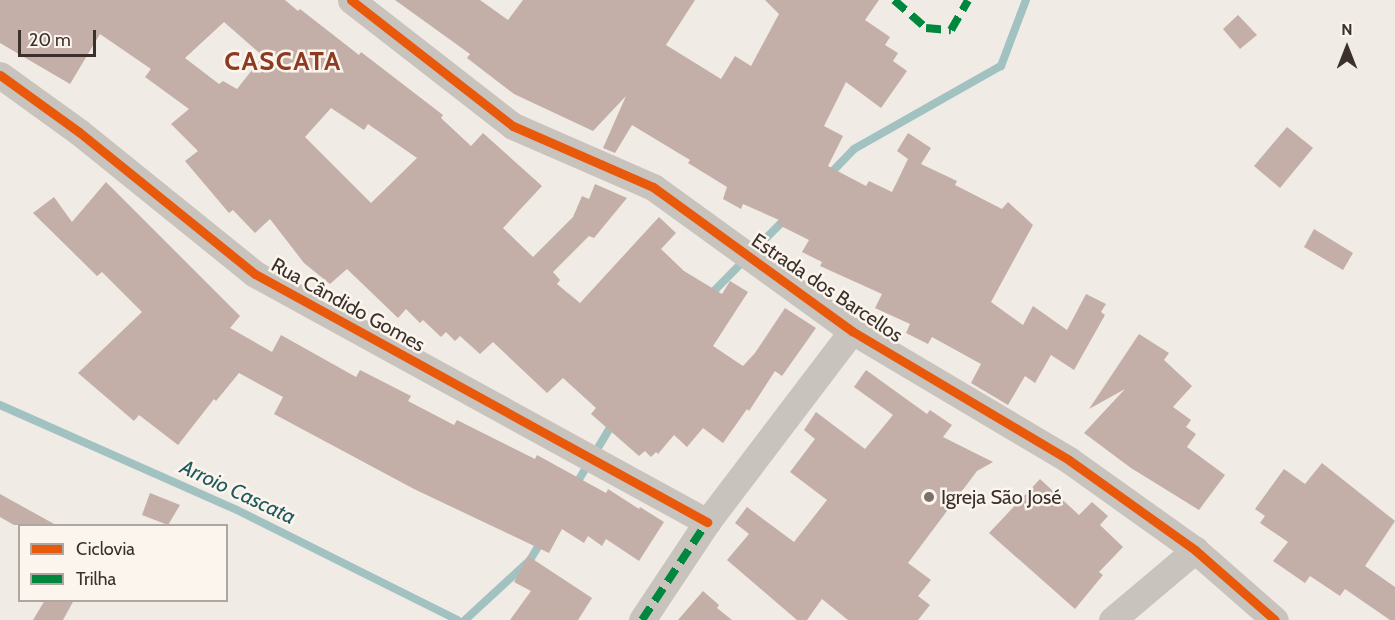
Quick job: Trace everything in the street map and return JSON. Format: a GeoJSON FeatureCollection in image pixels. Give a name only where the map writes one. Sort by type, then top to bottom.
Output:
{"type":"FeatureCollection","features":[{"type":"Feature","properties":{"kind":"street","name":"Estrada dos Barcellos"},"geometry":{"type":"LineString","coordinates":[[351,0],[513,126],[652,187],[852,330],[1069,460],[1195,550],[1275,620]]}},
{"type":"Feature","properties":{"kind":"street","name":"Rua Cândido Gomes"},"geometry":{"type":"LineString","coordinates":[[0,75],[79,132],[255,274],[707,522]]}},
{"type":"Feature","properties":{"kind":"street"},"geometry":{"type":"LineString","coordinates":[[642,620],[707,522],[852,330]]}},
{"type":"Feature","properties":{"kind":"street"},"geometry":{"type":"LineString","coordinates":[[1112,620],[1195,550]]}},
{"type":"Feature","properties":{"kind":"building"},"geometry":{"type":"Polygon","coordinates":[[[0,0],[285,0],[359,55],[361,52],[443,115],[441,118],[471,146],[483,133],[542,186],[503,228],[533,257],[573,217],[582,196],[589,199],[595,184],[627,198],[594,238],[589,236],[553,272],[560,280],[557,284],[580,303],[659,217],[676,233],[661,249],[684,271],[722,294],[730,281],[748,292],[713,346],[743,366],[755,353],[785,308],[816,328],[782,376],[775,371],[749,411],[747,409],[723,443],[703,428],[687,447],[674,435],[658,454],[656,452],[651,457],[645,451],[639,456],[591,414],[596,408],[563,378],[547,393],[493,342],[480,354],[460,336],[455,341],[446,332],[441,337],[423,320],[420,323],[406,309],[398,318],[347,269],[330,284],[304,263],[270,219],[255,233],[233,210],[229,213],[185,161],[198,151],[171,124],[189,109],[145,77],[151,69],[100,34],[70,84],[0,43],[0,0]],[[224,22],[185,58],[219,84],[223,81],[237,89],[263,56],[224,22]],[[331,108],[305,137],[371,203],[417,158],[368,124],[364,130],[331,108]]]}},
{"type":"Feature","properties":{"kind":"building"},"geometry":{"type":"Polygon","coordinates":[[[395,0],[480,0],[508,20],[523,0],[695,0],[666,45],[721,79],[735,56],[751,66],[779,14],[765,0],[879,0],[865,20],[890,37],[885,45],[898,53],[893,61],[907,71],[881,108],[846,82],[824,126],[843,136],[828,166],[866,186],[869,181],[892,192],[908,159],[897,151],[908,133],[931,148],[921,164],[957,181],[955,185],[1002,209],[1008,202],[1033,225],[991,302],[1023,325],[1033,306],[1067,330],[1086,294],[1106,304],[1101,312],[1105,315],[1074,370],[1051,355],[1035,383],[1025,376],[1008,405],[971,383],[981,364],[932,337],[928,344],[906,333],[910,324],[875,308],[882,294],[820,266],[822,262],[802,252],[809,240],[777,224],[779,220],[743,204],[741,209],[723,199],[727,187],[688,163],[690,160],[632,125],[615,153],[603,148],[626,96],[593,131],[514,94],[467,58],[470,54],[395,0]]]}},
{"type":"Feature","properties":{"kind":"building"},"geometry":{"type":"Polygon","coordinates":[[[1238,15],[1257,35],[1240,49],[1223,29],[1238,15]]]}},
{"type":"Feature","properties":{"kind":"building"},"geometry":{"type":"Polygon","coordinates":[[[1287,127],[1313,148],[1280,188],[1254,166],[1287,127]]]}},
{"type":"Feature","properties":{"kind":"building"},"geometry":{"type":"Polygon","coordinates":[[[106,182],[240,316],[230,328],[272,352],[281,335],[356,377],[360,370],[411,396],[408,401],[454,425],[457,420],[535,459],[537,455],[606,493],[608,489],[639,509],[640,507],[664,522],[639,561],[606,539],[602,546],[588,536],[584,543],[562,529],[549,553],[414,489],[274,414],[283,397],[239,373],[216,401],[214,399],[178,445],[139,415],[134,421],[78,373],[142,312],[102,272],[97,276],[33,213],[54,197],[72,222],[106,182]]]}},
{"type":"Feature","properties":{"kind":"building"},"geometry":{"type":"Polygon","coordinates":[[[1314,229],[1353,253],[1343,270],[1304,247],[1314,229]]]}},
{"type":"Feature","properties":{"kind":"building"},"geometry":{"type":"Polygon","coordinates":[[[1139,334],[1169,353],[1164,360],[1192,386],[1173,407],[1191,420],[1186,427],[1196,434],[1187,447],[1225,475],[1199,510],[1131,468],[1084,433],[1125,389],[1089,409],[1139,334]]]}},
{"type":"Feature","properties":{"kind":"building"},"geometry":{"type":"Polygon","coordinates":[[[866,370],[927,414],[930,410],[952,425],[943,437],[993,462],[977,471],[908,563],[931,580],[918,596],[930,605],[918,620],[848,620],[822,599],[807,620],[797,620],[727,560],[749,534],[735,523],[747,507],[794,542],[827,500],[790,472],[815,439],[804,430],[816,412],[865,449],[893,415],[854,387],[866,370]]]}},
{"type":"Feature","properties":{"kind":"building"},"geometry":{"type":"Polygon","coordinates":[[[1322,463],[1395,521],[1365,566],[1395,587],[1395,620],[1390,620],[1345,589],[1340,596],[1310,576],[1305,583],[1273,561],[1288,542],[1260,523],[1265,516],[1255,509],[1284,469],[1305,484],[1322,463]]]}},
{"type":"Feature","properties":{"kind":"building"},"geometry":{"type":"Polygon","coordinates":[[[1040,479],[1079,515],[1092,502],[1108,516],[1100,525],[1123,547],[1099,572],[1103,575],[1075,609],[989,533],[1040,479]]]}},
{"type":"Feature","properties":{"kind":"building"},"geometry":{"type":"Polygon","coordinates":[[[150,493],[180,505],[169,524],[142,515],[150,493]]]}},
{"type":"Feature","properties":{"kind":"building"},"geometry":{"type":"Polygon","coordinates":[[[0,494],[54,524],[14,525],[0,517],[0,494]]]}},
{"type":"Feature","properties":{"kind":"building"},"geometry":{"type":"Polygon","coordinates":[[[528,556],[592,598],[578,620],[510,620],[531,591],[514,582],[528,556]]]}},
{"type":"Feature","properties":{"kind":"building"},"geometry":{"type":"Polygon","coordinates":[[[703,591],[719,605],[717,608],[732,620],[678,620],[703,591]]]}},
{"type":"Feature","properties":{"kind":"building"},"geometry":{"type":"Polygon","coordinates":[[[44,602],[73,602],[63,620],[33,620],[44,602]]]}},
{"type":"Feature","properties":{"kind":"waterway"},"geometry":{"type":"LineString","coordinates":[[828,176],[854,149],[1001,66],[1026,0]]}},
{"type":"Feature","properties":{"kind":"waterway"},"geometry":{"type":"LineString","coordinates":[[709,296],[785,219]]}},
{"type":"Feature","properties":{"kind":"waterway","name":"Arroio Cascata"},"geometry":{"type":"LineString","coordinates":[[0,405],[237,510],[458,620]]}},
{"type":"Feature","properties":{"kind":"waterway"},"geometry":{"type":"LineString","coordinates":[[575,486],[614,421]]}},
{"type":"Feature","properties":{"kind":"waterway"},"geometry":{"type":"LineString","coordinates":[[465,620],[530,560],[542,540]]}},
{"type":"Feature","properties":{"kind":"marked path"},"geometry":{"type":"LineString","coordinates":[[894,0],[926,28],[951,30],[968,0]]}},
{"type":"Feature","properties":{"kind":"marked path"},"geometry":{"type":"LineString","coordinates":[[642,620],[707,522]]}},
{"type":"Feature","properties":{"kind":"cycle path"},"geometry":{"type":"LineString","coordinates":[[351,0],[513,126],[653,187],[852,331],[1069,460],[1195,550],[1275,620]]}},
{"type":"Feature","properties":{"kind":"cycle path"},"geometry":{"type":"LineString","coordinates":[[0,75],[79,132],[255,274],[707,522]]}},
{"type":"Feature","properties":{"kind":"place","name":"Igreja São José"},"geometry":{"type":"Point","coordinates":[929,497]}},
{"type":"Feature","properties":{"kind":"district","name":"CASCATA"},"geometry":{"type":"Point","coordinates":[283,62]}}]}
